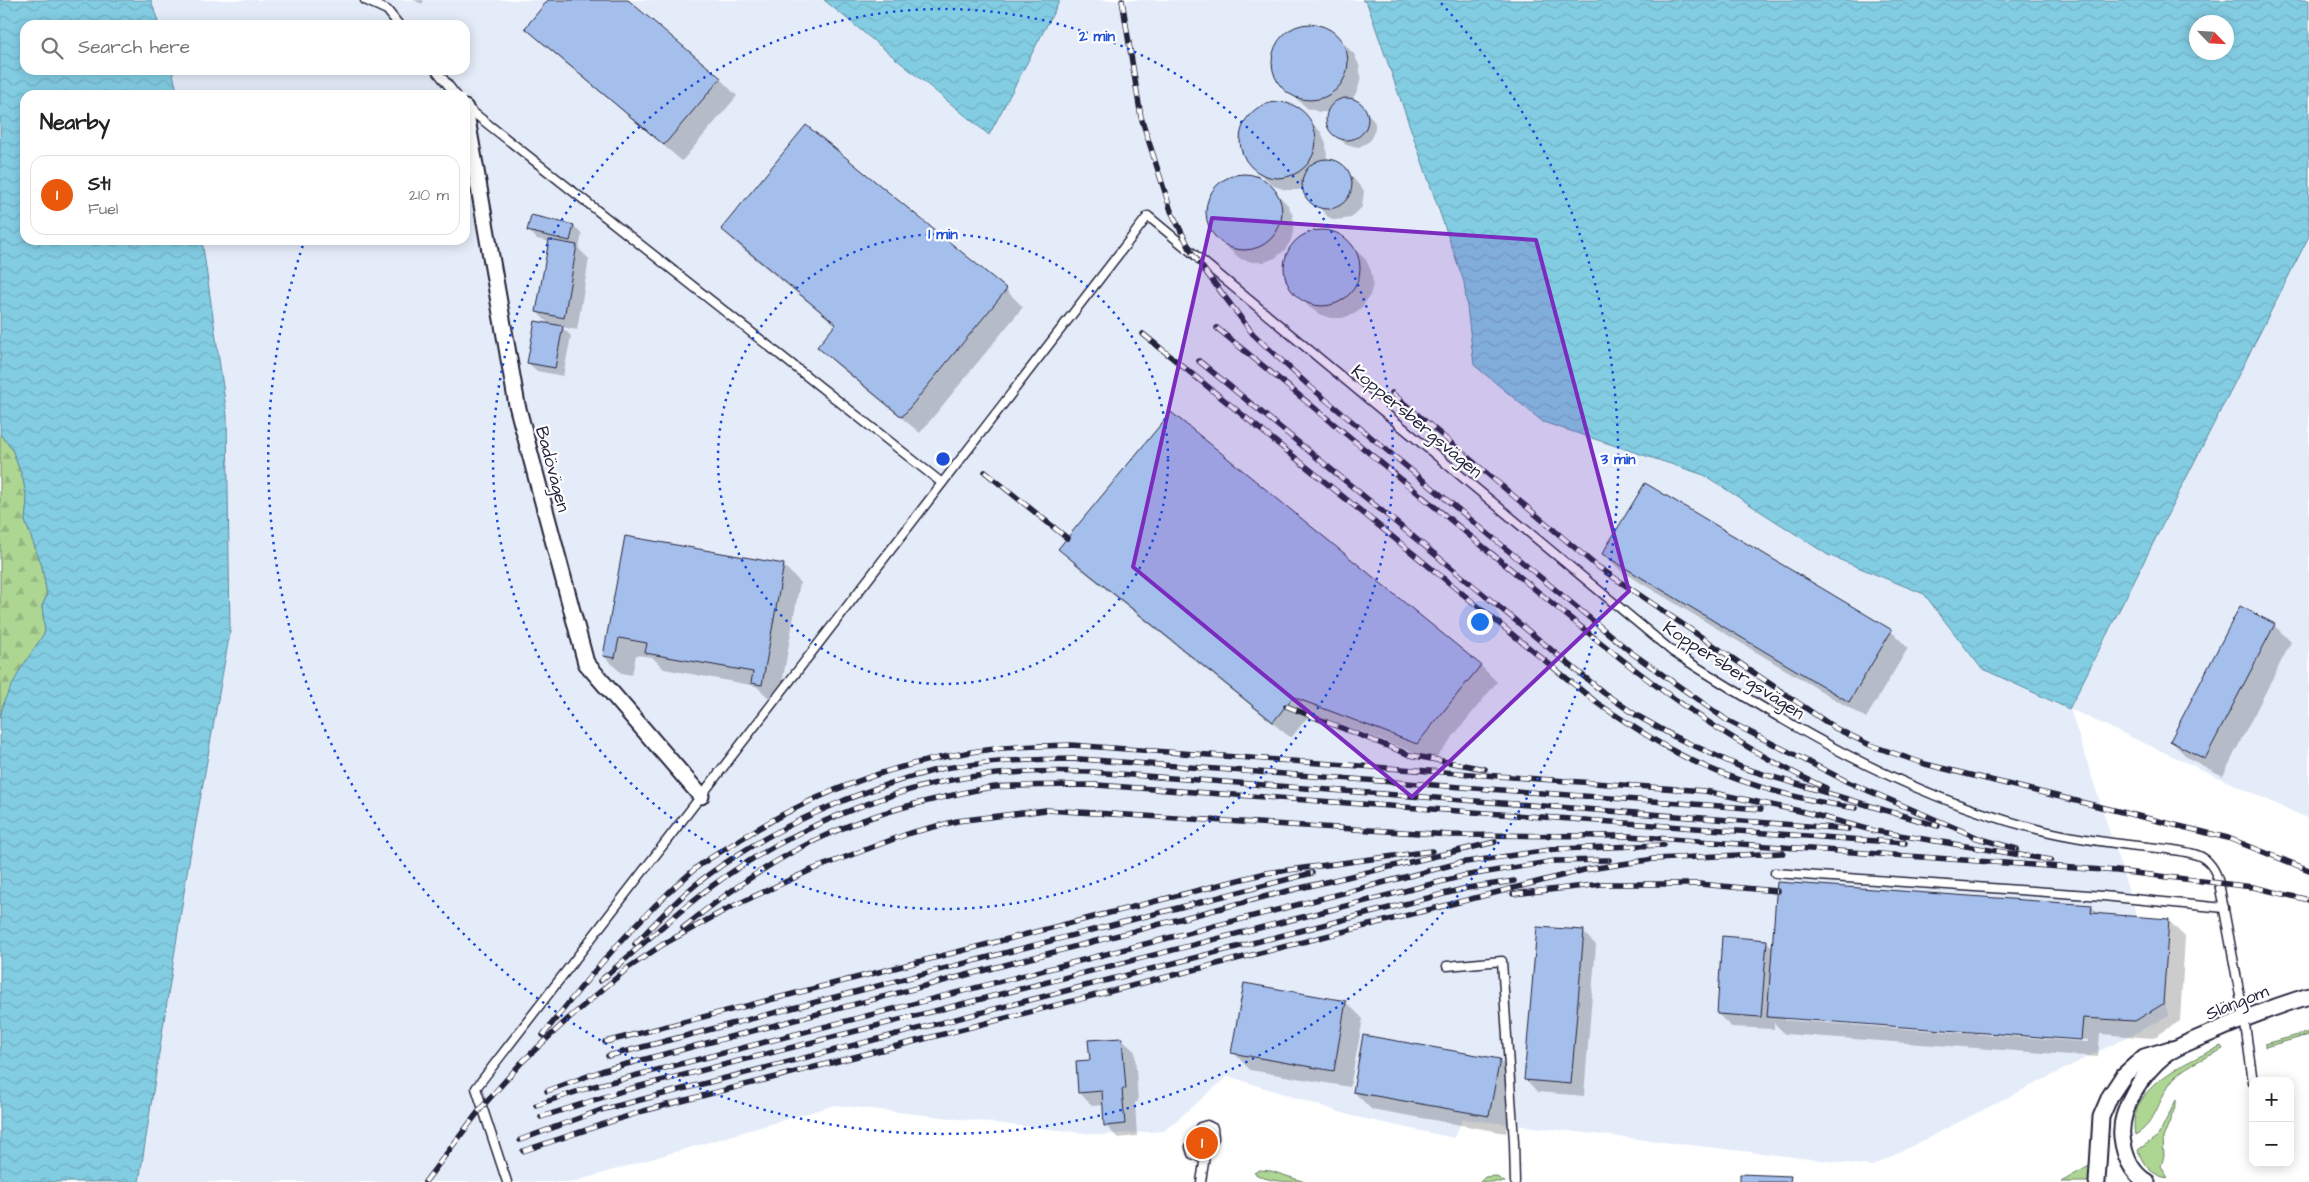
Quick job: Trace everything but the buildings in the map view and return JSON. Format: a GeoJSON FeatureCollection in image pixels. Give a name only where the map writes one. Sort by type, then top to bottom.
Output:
{"type":"FeatureCollection","features":[{"type":"Feature","properties":{"kind":"street","name":"Badövägen"},"geometry":{"type":"LineString","coordinates":[[470,136],[517,405],[586,663],[701,796]]}},
{"type":"Feature","properties":{"kind":"street","name":"Slängom"},"geometry":{"type":"LineString","coordinates":[[2147,1182],[2135,1173],[2127,1156],[2121,1132],[2130,1101],[2151,1070],[2165,1055],[2181,1046],[2244,1017],[2309,996]]}},
{"type":"Feature","properties":{"kind":"street","name":"Slängom"},"geometry":{"type":"LineString","coordinates":[[2097,1182],[2100,1117],[2116,1084],[2144,1057],[2181,1046]]}},
{"type":"Feature","properties":{"kind":"lane"},"geometry":{"type":"LineString","coordinates":[[366,0],[388,10],[395,20]]}},
{"type":"Feature","properties":{"kind":"lane"},"geometry":{"type":"LineString","coordinates":[[440,75],[452,90]]}},
{"type":"Feature","properties":{"kind":"lane"},"geometry":{"type":"LineString","coordinates":[[470,111],[942,483],[476,1088],[507,1182]]}},
{"type":"Feature","properties":{"kind":"lane","name":"Koppersbergsvägen"},"geometry":{"type":"LineString","coordinates":[[942,483],[1148,216],[1666,646],[1697,668],[1807,735],[1877,770],[1940,797],[2026,827],[2073,839],[2197,855],[2211,866],[2216,874],[2244,1017],[2252,1077]]}},
{"type":"Feature","properties":{"kind":"lane"},"geometry":{"type":"LineString","coordinates":[[1775,874],[2103,896],[2224,908]]}},
{"type":"Feature","properties":{"kind":"lane"},"geometry":{"type":"LineString","coordinates":[[1447,966],[1502,961],[1515,1182]]}},
{"type":"Feature","properties":{"kind":"lane"},"geometry":{"type":"LineString","coordinates":[[1201,1182],[1204,1159]]}},
{"type":"Feature","properties":{"kind":"highlighted area"},"geometry":{"type":"Polygon","coordinates":[[[1212,218],[1536,240],[1629,591],[1412,797],[1133,567],[1212,218]]]}},
{"type":"Feature","properties":{"kind":"shaded area"},"geometry":{"type":"Polygon","coordinates":[[[151,0],[824,0],[989,135],[1060,0],[1362,0],[1367,3],[1464,282],[1475,365],[1543,422],[1704,475],[1828,555],[1924,594],[1981,668],[2069,709],[2309,236],[2309,819],[2070,709],[2169,1016],[1872,1166],[1463,1119],[1454,1138],[1352,1116],[1228,1076],[1164,1131],[1102,1135],[835,1105],[573,1182],[139,1182],[187,873],[230,632],[227,415],[203,245],[470,245],[470,90],[177,90],[173,75],[470,75],[470,20],[157,20],[151,0]]]}},
{"type":"Feature","properties":{"kind":"green space"},"geometry":{"type":"Polygon","coordinates":[[[0,434],[12,449],[23,479],[27,501],[25,521],[42,566],[47,595],[42,606],[45,632],[4,701],[0,718],[0,434]]]}},
{"type":"Feature","properties":{"kind":"green space"},"geometry":{"type":"Polygon","coordinates":[[[2309,1032],[2309,1035],[2265,1047],[2265,1044],[2309,1032]]]}},
{"type":"Feature","properties":{"kind":"green space"},"geometry":{"type":"Polygon","coordinates":[[[2221,1046],[2223,1049],[2192,1064],[2176,1076],[2165,1091],[2149,1123],[2135,1135],[2135,1118],[2140,1103],[2149,1090],[2176,1069],[2221,1046]]]}},
{"type":"Feature","properties":{"kind":"green space"},"geometry":{"type":"Polygon","coordinates":[[[2176,1100],[2176,1105],[2163,1138],[2164,1156],[2161,1166],[2168,1178],[2157,1175],[2148,1168],[2138,1150],[2158,1136],[2176,1100]]]}},
{"type":"Feature","properties":{"kind":"green space"},"geometry":{"type":"Polygon","coordinates":[[[2091,1165],[2091,1182],[2061,1182],[2091,1165]]]}},
{"type":"Feature","properties":{"kind":"green space"},"geometry":{"type":"Polygon","coordinates":[[[1259,1170],[1271,1171],[1305,1182],[1271,1180],[1254,1173],[1259,1170]]]}},
{"type":"Feature","properties":{"kind":"green space"},"geometry":{"type":"Polygon","coordinates":[[[1495,1176],[1505,1182],[1480,1182],[1485,1177],[1495,1176]]]}},
{"type":"Feature","properties":{"kind":"water"},"geometry":{"type":"Polygon","coordinates":[[[0,0],[151,0],[157,20],[20,20],[20,75],[173,75],[177,90],[20,90],[20,245],[203,245],[227,415],[230,632],[187,873],[139,1182],[0,1182],[0,718],[4,701],[20,670],[45,632],[42,606],[47,595],[42,566],[25,521],[27,501],[23,479],[12,449],[0,434],[0,0]]]}},
{"type":"Feature","properties":{"kind":"water"},"geometry":{"type":"Polygon","coordinates":[[[824,0],[1060,0],[989,135],[824,0]]]}},
{"type":"Feature","properties":{"kind":"water"},"geometry":{"type":"Polygon","coordinates":[[[1362,0],[2309,0],[2309,236],[2069,709],[1981,668],[1924,594],[1828,555],[1704,475],[1543,422],[1474,365],[1464,282],[1367,3],[1362,0]]]}},
{"type":"Feature","properties":{"kind":"railway"},"geometry":{"type":"LineString","coordinates":[[1122,0],[1141,117],[1171,211],[1193,255],[1253,334],[1308,385],[1632,653],[1728,721],[1848,782],[1981,839]]}},
{"type":"Feature","properties":{"kind":"railway"},"geometry":{"type":"LineString","coordinates":[[1217,328],[1621,659],[1740,743],[1826,788]]}},
{"type":"Feature","properties":{"kind":"railway"},"geometry":{"type":"LineString","coordinates":[[1143,334],[1597,703],[1668,748],[1712,770],[1759,787],[1856,808]]}},
{"type":"Feature","properties":{"kind":"railway"},"geometry":{"type":"LineString","coordinates":[[1199,361],[1604,693],[1636,715],[1675,737],[1743,768],[1938,826]]}},
{"type":"Feature","properties":{"kind":"railway"},"geometry":{"type":"LineString","coordinates":[[1392,393],[1594,564],[1835,728],[1870,745],[1925,764],[2228,838],[2309,870]]}},
{"type":"Feature","properties":{"kind":"railway"},"geometry":{"type":"LineString","coordinates":[[985,472],[1067,538]]}},
{"type":"Feature","properties":{"kind":"railway"},"geometry":{"type":"LineString","coordinates":[[1286,706],[1410,755],[1485,769]]}},
{"type":"Feature","properties":{"kind":"railway"},"geometry":{"type":"LineString","coordinates":[[543,1035],[596,969],[634,927],[696,868],[712,857],[771,821],[834,791],[866,778],[900,768],[968,752],[1028,746],[1071,745],[1705,791],[1800,811],[1875,831],[2051,860]]}},
{"type":"Feature","properties":{"kind":"railway"},"geometry":{"type":"LineString","coordinates":[[635,944],[668,909],[695,885],[729,860],[757,843],[815,813],[876,788],[906,778],[957,766],[1011,761],[1080,759],[1761,809]]}},
{"type":"Feature","properties":{"kind":"railway"},"geometry":{"type":"LineString","coordinates":[[600,981],[712,886],[773,847],[842,814],[879,800],[951,780],[986,775],[1092,772],[1848,829]]}},
{"type":"Feature","properties":{"kind":"railway"},"geometry":{"type":"LineString","coordinates":[[683,928],[742,883],[801,847],[864,820],[899,808],[965,792],[995,787],[1097,785],[1905,843]]}},
{"type":"Feature","properties":{"kind":"railway"},"geometry":{"type":"LineString","coordinates":[[425,1182],[482,1107],[521,1063],[569,1018],[628,968],[662,945],[729,908],[811,870],[910,833],[957,821],[1046,810],[1451,835],[1628,836],[2117,871],[2253,887],[2309,900]]}},
{"type":"Feature","properties":{"kind":"railway"},"geometry":{"type":"LineString","coordinates":[[1974,837],[2017,849]]}},
{"type":"Feature","properties":{"kind":"railway"},"geometry":{"type":"LineString","coordinates":[[547,1091],[604,1070],[1275,894],[1495,842]]}},
{"type":"Feature","properties":{"kind":"railway"},"geometry":{"type":"LineString","coordinates":[[536,1105],[591,1087],[1459,863],[1557,849],[1664,845]]}},
{"type":"Feature","properties":{"kind":"railway"},"geometry":{"type":"LineString","coordinates":[[605,1042],[1266,873],[1432,851]]}},
{"type":"Feature","properties":{"kind":"railway"},"geometry":{"type":"LineString","coordinates":[[523,1151],[643,1111],[1584,870],[1654,859],[1783,853]]}},
{"type":"Feature","properties":{"kind":"railway"},"geometry":{"type":"LineString","coordinates":[[541,1117],[629,1089],[1463,876],[1555,861],[1609,860]]}},
{"type":"Feature","properties":{"kind":"railway"},"geometry":{"type":"LineString","coordinates":[[608,1056],[1312,873]]}},
{"type":"Feature","properties":{"kind":"railway"},"geometry":{"type":"LineString","coordinates":[[520,1140],[601,1110],[1467,888],[1514,881]]}},
{"type":"Feature","properties":{"kind":"railway"},"geometry":{"type":"LineString","coordinates":[[1513,894],[1602,884],[1699,884],[1777,891]]}},
{"type":"Feature","properties":{"kind":"place","name":"St1"},"geometry":{"type":"Point","coordinates":[1202,1143]}}]}
